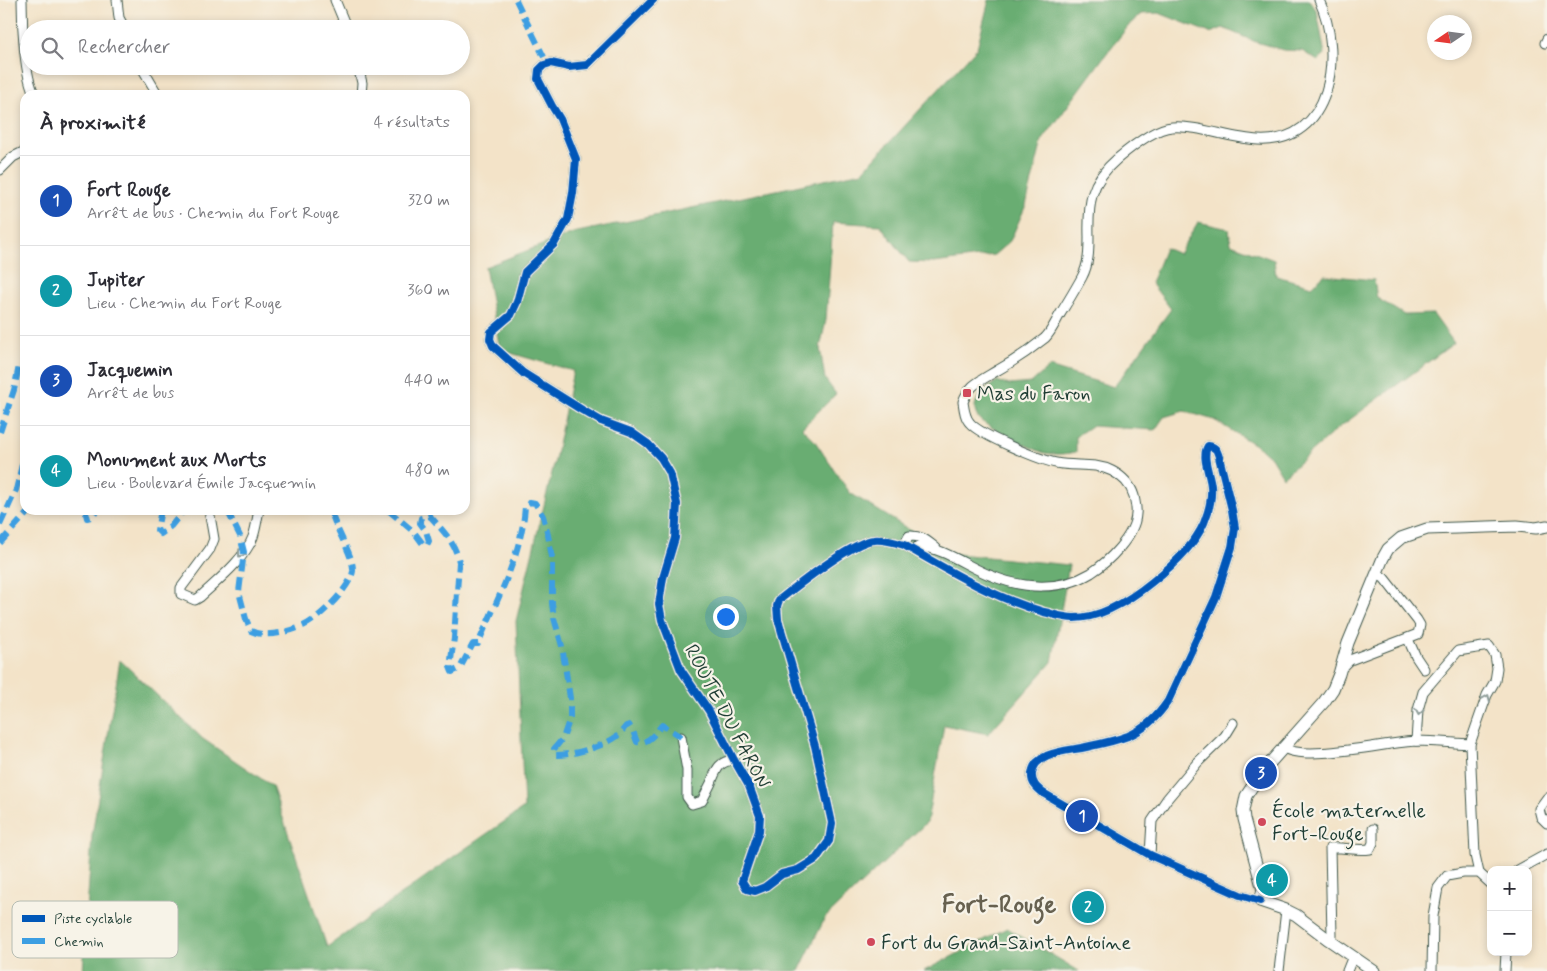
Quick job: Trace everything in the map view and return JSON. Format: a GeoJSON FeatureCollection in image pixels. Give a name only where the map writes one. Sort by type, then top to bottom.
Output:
{"type":"FeatureCollection","features":[{"type":"Feature","properties":{"kind":"main road"},"geometry":{"type":"LineString","coordinates":[[1374,971],[1296,915],[1260,901],[1263,890],[1244,819],[1244,803],[1249,791],[1283,747],[1324,702],[1333,689],[1340,674],[1348,643],[1376,574],[1383,558],[1394,543],[1401,538],[1426,530],[1517,526],[1536,528],[1547,526]]}},
{"type":"Feature","properties":{"kind":"street"},"geometry":{"type":"LineString","coordinates":[[22,0],[23,20]]}},
{"type":"Feature","properties":{"kind":"street"},"geometry":{"type":"LineString","coordinates":[[117,0],[120,20]]}},
{"type":"Feature","properties":{"kind":"street"},"geometry":{"type":"LineString","coordinates":[[335,0],[343,20]]}},
{"type":"Feature","properties":{"kind":"street","name":"ROUTE DU FARON"},"geometry":{"type":"LineString","coordinates":[[653,0],[587,65],[569,67],[551,64],[544,65],[539,70],[538,79],[560,119],[576,159],[573,193],[568,219],[554,244],[525,272],[511,316],[491,332],[490,340],[493,346],[523,373],[582,410],[631,432],[648,444],[661,458],[670,473],[677,504],[674,538],[659,604],[662,620],[681,670],[710,712],[749,786],[760,816],[759,831],[742,881],[747,889],[754,891],[764,887],[782,874],[798,870],[816,859],[829,841],[832,823],[815,746],[778,619],[777,606],[779,600],[845,552],[864,542],[882,540],[904,545]]}},
{"type":"Feature","properties":{"kind":"street"},"geometry":{"type":"LineString","coordinates":[[914,551],[918,546],[939,551],[992,577],[1030,586],[1051,586],[1067,584],[1096,570],[1112,556],[1122,543],[1132,528],[1136,515],[1132,489],[1122,477],[1112,470],[1098,466],[1057,463],[1039,458],[983,433],[969,422],[962,402],[972,387],[1027,352],[1047,336],[1084,275],[1089,254],[1088,213],[1090,197],[1097,182],[1118,157],[1148,136],[1171,127],[1184,127],[1246,139],[1270,140],[1293,135],[1310,120],[1317,111],[1328,87],[1332,53],[1326,14],[1319,0]]}},
{"type":"Feature","properties":{"kind":"street"},"geometry":{"type":"LineString","coordinates":[[28,75],[32,90]]}},
{"type":"Feature","properties":{"kind":"street"},"geometry":{"type":"LineString","coordinates":[[147,75],[155,90]]}},
{"type":"Feature","properties":{"kind":"street"},"geometry":{"type":"LineString","coordinates":[[360,75],[361,90]]}},
{"type":"Feature","properties":{"kind":"street"},"geometry":{"type":"LineString","coordinates":[[0,170],[13,157],[20,154]]}},
{"type":"Feature","properties":{"kind":"street"},"geometry":{"type":"LineString","coordinates":[[939,551],[926,539],[916,535],[909,536],[904,545],[978,586],[1020,605],[1074,618],[1102,612],[1121,603],[1149,585],[1194,540],[1203,525],[1210,503],[1211,488],[1205,455],[1206,449],[1208,446],[1217,449],[1235,528],[1232,547],[1216,597],[1168,701],[1150,723],[1128,736],[1089,747],[1050,754],[1033,766],[1031,776],[1035,786],[1043,793],[1150,854],[1240,895],[1260,901]]}},
{"type":"Feature","properties":{"kind":"street"},"geometry":{"type":"LineString","coordinates":[[210,515],[214,539],[210,549],[203,560],[188,576],[181,588],[182,594],[195,600],[206,592],[244,552],[252,539],[258,515]]}},
{"type":"Feature","properties":{"kind":"street"},"geometry":{"type":"LineString","coordinates":[[1341,666],[1344,666],[1350,660],[1418,634],[1420,625],[1417,620],[1384,578],[1376,574]]}},
{"type":"Feature","properties":{"kind":"street"},"geometry":{"type":"LineString","coordinates":[[1408,639],[1424,669]]}},
{"type":"Feature","properties":{"kind":"street"},"geometry":{"type":"LineString","coordinates":[[1416,741],[1418,710],[1423,692],[1458,651],[1489,646],[1495,655],[1498,668],[1495,681],[1487,694],[1470,744],[1475,854],[1478,873],[1487,881]]}},
{"type":"Feature","properties":{"kind":"street"},"geometry":{"type":"LineString","coordinates":[[1150,854],[1152,821],[1167,799],[1198,762],[1225,736],[1233,723]]}},
{"type":"Feature","properties":{"kind":"street"},"geometry":{"type":"LineString","coordinates":[[681,737],[686,770],[687,797],[692,804],[702,801],[716,769],[727,760],[734,760]]}},
{"type":"Feature","properties":{"kind":"street"},"geometry":{"type":"LineString","coordinates":[[1283,747],[1288,751],[1308,754],[1416,741],[1470,744]]}},
{"type":"Feature","properties":{"kind":"street"},"geometry":{"type":"LineString","coordinates":[[1547,798],[1539,809],[1540,818],[1547,823]]}},
{"type":"Feature","properties":{"kind":"street"},"geometry":{"type":"LineString","coordinates":[[1329,940],[1332,936],[1330,848],[1356,850],[1370,848],[1373,843],[1373,829]]}},
{"type":"Feature","properties":{"kind":"street"},"geometry":{"type":"LineString","coordinates":[[1525,866],[1547,854]]}},
{"type":"Feature","properties":{"kind":"street"},"geometry":{"type":"LineString","coordinates":[[1432,971],[1433,916],[1438,888],[1447,876],[1478,873]]}},
{"type":"Feature","properties":{"kind":"street"},"geometry":{"type":"LineString","coordinates":[[1279,971],[1286,910]]}},
{"type":"Feature","properties":{"kind":"street"},"geometry":{"type":"LineString","coordinates":[[1348,971],[1353,956]]}},
{"type":"Feature","properties":{"kind":"street"},"geometry":{"type":"LineString","coordinates":[[1506,956],[1506,969]]}},
{"type":"Feature","properties":{"kind":"green space"},"geometry":{"type":"Polygon","coordinates":[[[989,0],[1309,0],[1317,11],[1325,55],[1318,61],[1302,51],[1283,50],[1256,42],[1223,28],[1210,33],[1159,13],[1141,14],[1130,24],[1103,58],[1042,141],[1026,205],[1010,241],[994,255],[934,263],[909,262],[880,225],[833,222],[826,320],[820,348],[825,379],[836,394],[802,428],[814,440],[850,493],[947,553],[1069,565],[1052,662],[988,734],[944,725],[927,822],[825,918],[799,971],[83,971],[84,958],[178,958],[178,901],[88,901],[92,836],[120,660],[203,739],[272,786],[327,947],[524,808],[516,621],[555,460],[573,371],[500,350],[485,267],[573,233],[862,172],[977,48],[989,0]]]}},
{"type":"Feature","properties":{"kind":"green space"},"geometry":{"type":"Polygon","coordinates":[[[1198,222],[1229,229],[1231,244],[1274,260],[1276,276],[1312,286],[1324,275],[1374,280],[1377,298],[1404,315],[1433,314],[1454,343],[1337,429],[1283,477],[1271,457],[1257,446],[1214,420],[1184,411],[1164,417],[1155,430],[1091,426],[1076,436],[1076,452],[1061,454],[1045,453],[1023,444],[980,420],[975,410],[976,402],[981,394],[990,386],[997,381],[1009,385],[1031,383],[1049,367],[1114,387],[1171,309],[1151,283],[1165,248],[1179,254],[1198,222]]]}},
{"type":"Feature","properties":{"kind":"green space"},"geometry":{"type":"Polygon","coordinates":[[[1007,928],[1079,971],[924,971],[1007,928]]]}},
{"type":"Feature","properties":{"kind":"marked path"},"geometry":{"type":"LineString","coordinates":[[516,0],[544,57]]}},
{"type":"Feature","properties":{"kind":"marked path"},"geometry":{"type":"LineString","coordinates":[[0,432],[20,365]]}},
{"type":"Feature","properties":{"kind":"marked path"},"geometry":{"type":"LineString","coordinates":[[0,525],[16,490],[20,473]]}},
{"type":"Feature","properties":{"kind":"marked path"},"geometry":{"type":"LineString","coordinates":[[394,515],[414,532],[423,544],[427,545],[429,541],[426,531],[420,523],[421,518],[430,516],[455,548],[459,562],[454,638],[450,667],[452,672],[460,668],[473,644],[478,644],[514,559],[523,524],[525,506],[530,502],[535,503],[543,516],[552,557],[552,603],[562,646],[570,698],[570,718],[563,738],[554,749],[554,752],[556,755],[563,755],[595,747],[610,741],[629,725],[637,742],[648,740],[662,725],[681,737]]}},
{"type":"Feature","properties":{"kind":"marked path"},"geometry":{"type":"LineString","coordinates":[[0,543],[25,515]]}},
{"type":"Feature","properties":{"kind":"marked path"},"geometry":{"type":"LineString","coordinates":[[86,515],[87,518],[93,515]]}},
{"type":"Feature","properties":{"kind":"marked path"},"geometry":{"type":"LineString","coordinates":[[160,515],[157,530],[161,534],[180,515]]}},
{"type":"Feature","properties":{"kind":"marked path"},"geometry":{"type":"LineString","coordinates":[[230,515],[240,536],[244,552],[239,592],[246,619],[251,631],[263,634],[291,630],[309,623],[333,602],[351,578],[353,571],[350,557],[332,515]]}},
{"type":"Feature","properties":{"kind":"cycle path"},"geometry":{"type":"LineString","coordinates":[[653,0],[587,65],[569,67],[551,63],[544,65],[539,70],[538,79],[560,119],[576,159],[573,193],[568,219],[554,244],[525,272],[517,302],[511,315],[491,332],[490,339],[493,346],[523,373],[601,421],[631,432],[648,444],[661,458],[670,473],[677,504],[675,538],[663,578],[659,604],[662,620],[681,670],[709,711],[749,786],[760,816],[759,831],[742,881],[747,889],[755,891],[765,887],[782,874],[798,870],[816,859],[829,841],[832,823],[815,746],[778,619],[777,606],[779,600],[839,556],[865,542],[878,540],[904,545],[990,592],[1025,606],[1062,617],[1074,618],[1095,615],[1135,595],[1144,588],[1174,563],[1200,532],[1210,505],[1211,496],[1205,455],[1208,446],[1217,451],[1235,528],[1232,547],[1216,597],[1168,701],[1151,722],[1128,736],[1045,756],[1034,766],[1032,780],[1043,793],[1150,855],[1240,895],[1260,901]]}},
{"type":"Feature","properties":{"kind":"place","name":"Mas du Faron"},"geometry":{"type":"Point","coordinates":[967,393]}},
{"type":"Feature","properties":{"kind":"place","name":"Jacquemin"},"geometry":{"type":"Point","coordinates":[1261,773]}},
{"type":"Feature","properties":{"kind":"place","name":"Fort Rouge"},"geometry":{"type":"Point","coordinates":[1082,816]}},
{"type":"Feature","properties":{"kind":"place","name":"École maternelle Fort-Rouge"},"geometry":{"type":"Point","coordinates":[1262,822]}},
{"type":"Feature","properties":{"kind":"place","name":"Monument aux Morts"},"geometry":{"type":"Point","coordinates":[1272,880]}},
{"type":"Feature","properties":{"kind":"place","name":"Jupiter"},"geometry":{"type":"Point","coordinates":[1088,907]}},
{"type":"Feature","properties":{"kind":"place","name":"Fort du Grand-Saint-Antoine"},"geometry":{"type":"Point","coordinates":[871,942]}},
{"type":"Feature","properties":{"kind":"district","name":"Fort-Rouge"},"geometry":{"type":"Point","coordinates":[999,903]}}]}
